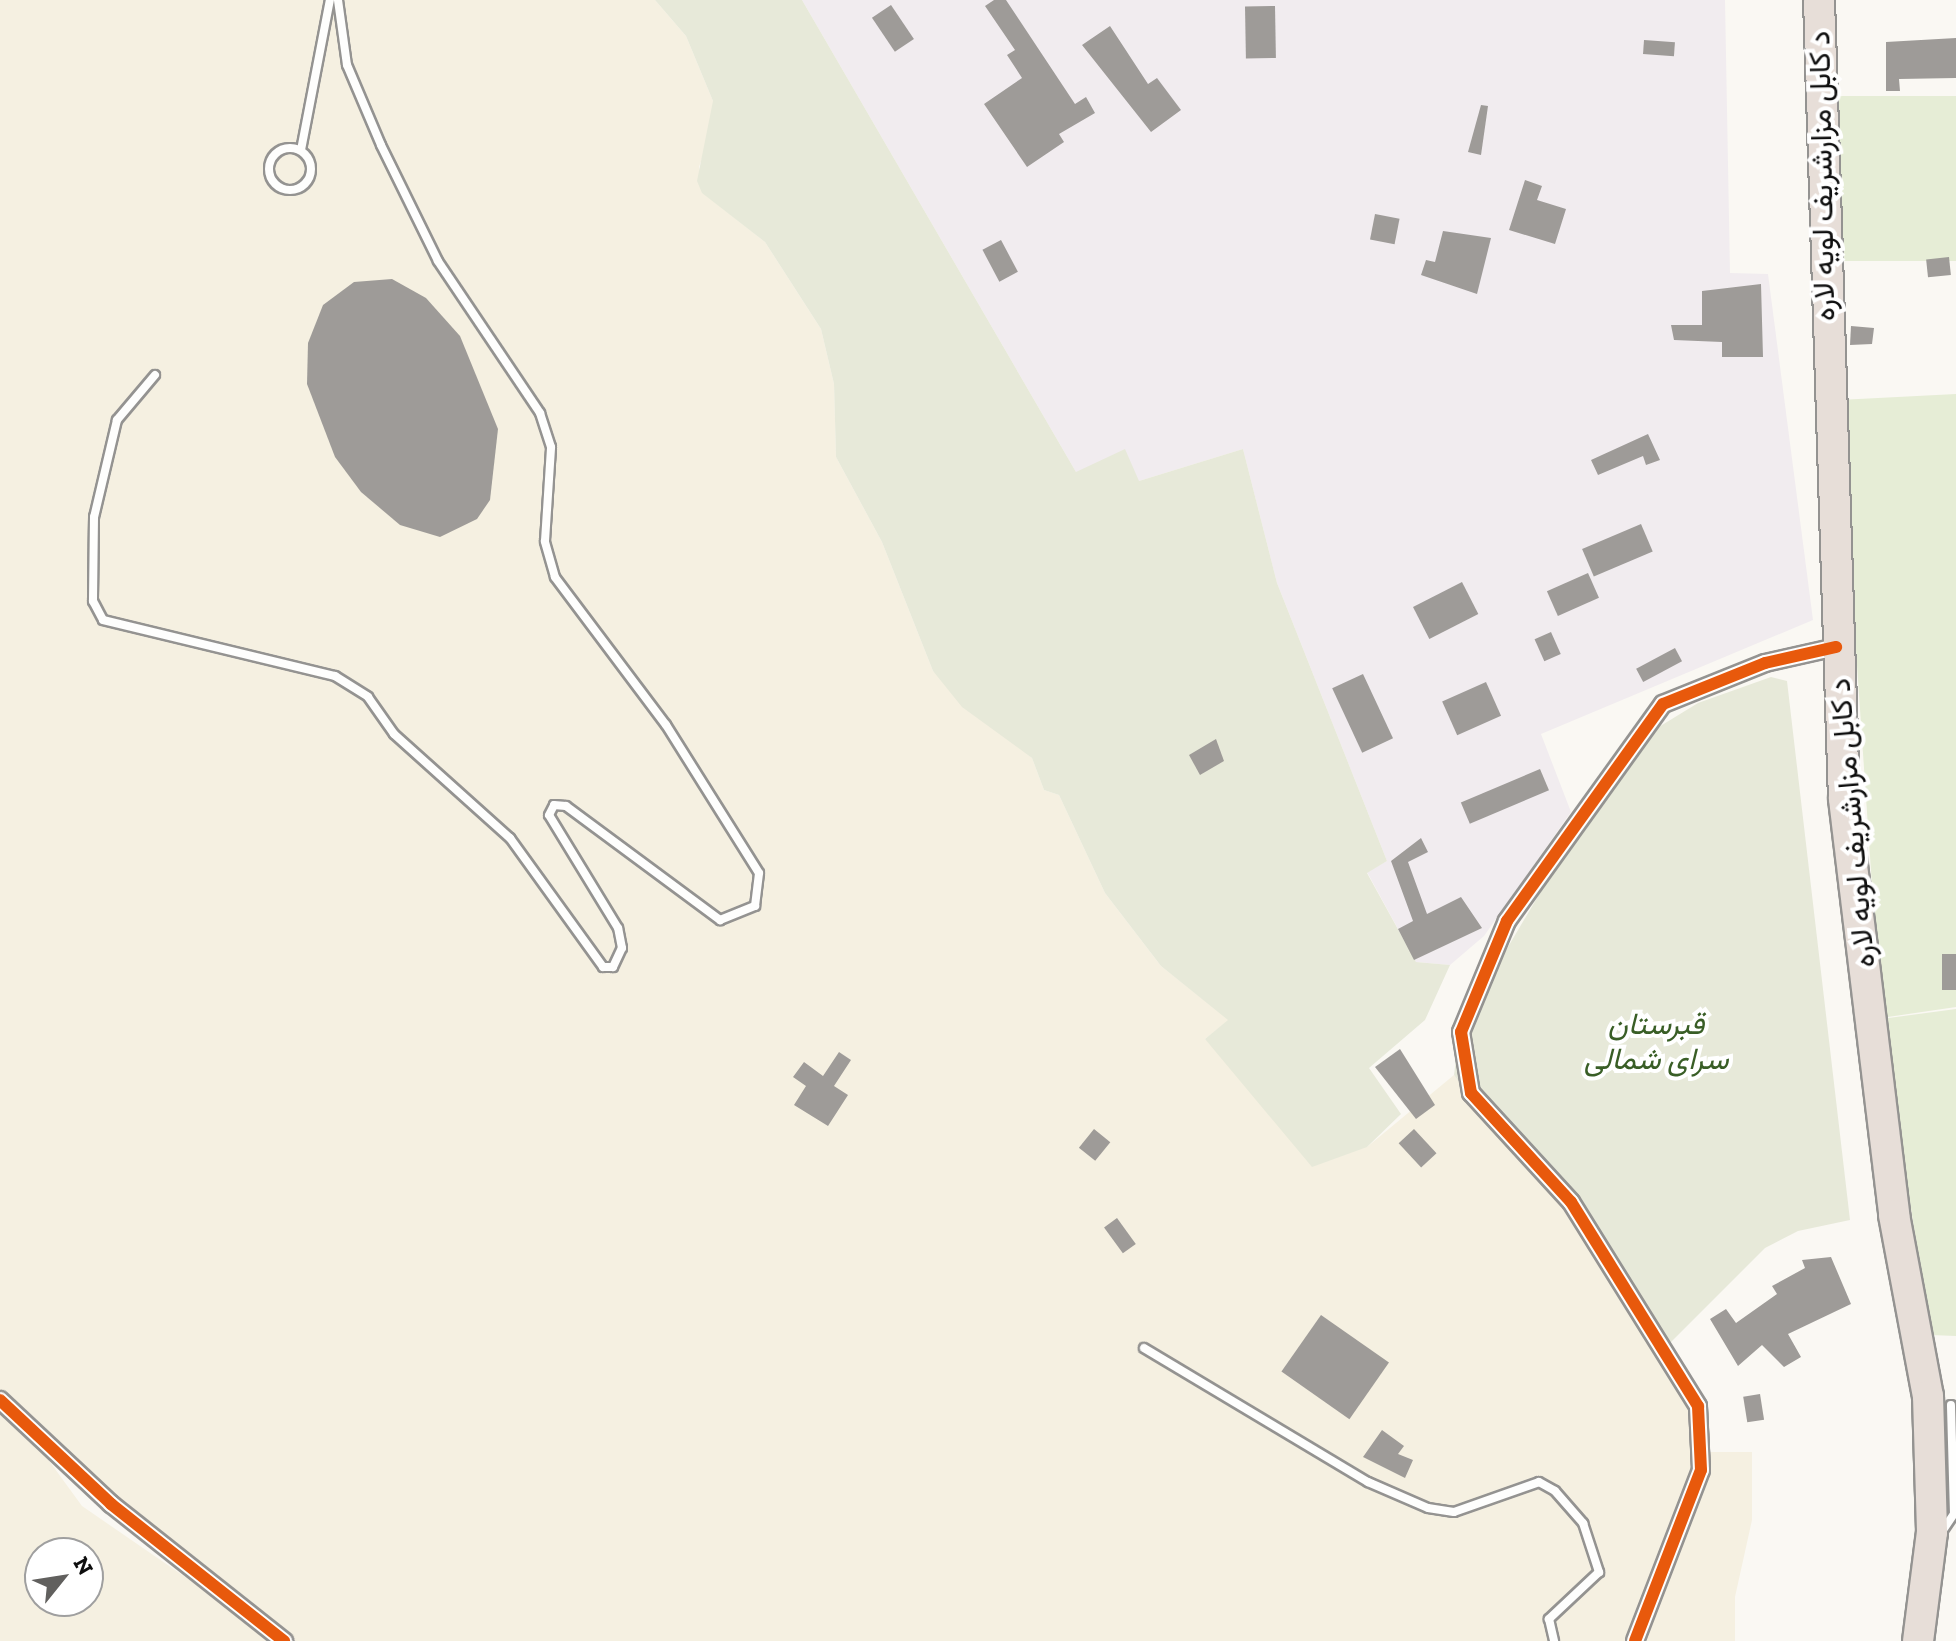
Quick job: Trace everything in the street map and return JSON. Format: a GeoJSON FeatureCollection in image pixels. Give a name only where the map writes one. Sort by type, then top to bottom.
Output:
{"type":"FeatureCollection","features":[{"type":"Feature","properties":{"kind":"highway","name":"د کابل مزارشریف لویه لاره"},"geometry":{"type":"LineString","coordinates":[[1821,2],[1836,647],[1844,799],[1885,1140],[1945,1403],[1918,1641]]}},
{"type":"Feature","properties":{"kind":"street"},"geometry":{"type":"LineString","coordinates":[[1635,1641],[1701,1470],[1698,1406],[1571,1202],[1471,1093],[1461,1032],[1507,921],[1663,704],[1765,663],[1836,647]]}},
{"type":"Feature","properties":{"kind":"street"},"geometry":{"type":"LineString","coordinates":[[0,1400],[111,1504],[284,1641]]}},
{"type":"Feature","properties":{"kind":"lane"},"geometry":{"type":"LineString","coordinates":[[301,150],[272,157],[270,177],[280,188],[307,183],[312,169],[301,150],[330,0]]}},
{"type":"Feature","properties":{"kind":"lane"},"geometry":{"type":"LineString","coordinates":[[155,375],[117,420],[94,517],[93,601],[103,620],[335,676],[368,697],[394,734],[510,838],[603,967],[613,967],[622,948],[618,928],[549,815],[554,805],[566,806],[720,920],[755,906],[759,873],[666,725],[555,577],[545,541],[551,447],[540,413],[438,261],[387,158],[347,65],[338,0]]}},
{"type":"Feature","properties":{"kind":"lane"},"geometry":{"type":"LineString","coordinates":[[1144,1348],[1368,1482],[1428,1508],[1454,1512],[1539,1482],[1555,1491],[1583,1523],[1599,1572],[1549,1619],[1554,1641]]}},
{"type":"Feature","properties":{"kind":"shaded area"},"geometry":{"type":"Polygon","coordinates":[[[0,0],[655,0],[686,36],[713,101],[714,125],[699,167],[703,193],[765,242],[821,329],[834,384],[836,457],[882,542],[933,671],[1032,758],[1044,790],[1059,795],[1105,893],[1161,966],[1229,1020],[1205,1039],[1367,1147],[1454,1075],[1491,1125],[1553,1185],[1699,1394],[1708,1452],[1752,1452],[1752,1520],[1735,1597],[1735,1641],[284,1641],[0,1400],[0,0]]]}},
{"type":"Feature","properties":{"kind":"shaded area"},"geometry":{"type":"Polygon","coordinates":[[[802,0],[1725,0],[1730,273],[1768,274],[1813,620],[1541,734],[1571,812],[1484,936],[1450,965],[1416,962],[1367,872],[1387,861],[1277,583],[1243,449],[1139,481],[1076,472],[802,0]]]}},
{"type":"Feature","properties":{"kind":"shaded area"},"geometry":{"type":"Polygon","coordinates":[[[0,1414],[23,1425],[82,1506],[278,1641],[0,1641],[0,1414]]]}},
{"type":"Feature","properties":{"kind":"green space"},"geometry":{"type":"Polygon","coordinates":[[[655,0],[802,0],[1076,472],[1125,449],[1139,481],[1243,449],[1277,583],[1387,861],[1367,873],[1416,962],[1450,965],[1425,1020],[1369,1068],[1401,1114],[1367,1147],[1312,1167],[1205,1039],[1228,1020],[1161,966],[1105,893],[1059,795],[1044,790],[1032,758],[962,707],[933,671],[882,542],[836,457],[834,384],[821,329],[765,242],[702,193],[697,181],[713,101],[686,36],[655,0]]]}},
{"type":"Feature","properties":{"kind":"green space"},"geometry":{"type":"Polygon","coordinates":[[[1837,96],[1956,96],[1956,261],[1837,261],[1837,96]]]}},
{"type":"Feature","properties":{"kind":"green space"},"geometry":{"type":"Polygon","coordinates":[[[1956,394],[1956,1007],[1881,1018],[1839,400],[1956,394]]]}},
{"type":"Feature","properties":{"kind":"green space","name":"قبرستان سرای شمالی"},"geometry":{"type":"Polygon","coordinates":[[[1771,677],[1787,681],[1850,1220],[1798,1231],[1765,1248],[1662,1351],[1553,1185],[1491,1125],[1454,1075],[1460,1028],[1550,876],[1649,733],[1698,703],[1771,677]]]}},
{"type":"Feature","properties":{"kind":"green space"},"geometry":{"type":"Polygon","coordinates":[[[1956,1009],[1956,1336],[1931,1335],[1881,1019],[1956,1009]]]}},
{"type":"Feature","properties":{"kind":"building"},"geometry":{"type":"Polygon","coordinates":[[[994,0],[1006,0],[1075,104],[1086,97],[1095,113],[1059,134],[1064,142],[1027,167],[984,104],[1022,78],[1007,55],[1015,50],[985,6],[994,0]]]}},
{"type":"Feature","properties":{"kind":"building"},"geometry":{"type":"Polygon","coordinates":[[[891,5],[914,39],[895,52],[872,18],[891,5]]]}},
{"type":"Feature","properties":{"kind":"building"},"geometry":{"type":"Polygon","coordinates":[[[1275,6],[1276,58],[1246,59],[1245,7],[1275,6]]]}},
{"type":"Feature","properties":{"kind":"building"},"geometry":{"type":"Polygon","coordinates":[[[1110,26],[1148,84],[1157,78],[1181,110],[1151,132],[1082,45],[1110,26]]]}},
{"type":"Feature","properties":{"kind":"building"},"geometry":{"type":"Polygon","coordinates":[[[1956,38],[1956,78],[1899,79],[1900,91],[1886,91],[1886,42],[1956,38]]]}},
{"type":"Feature","properties":{"kind":"building"},"geometry":{"type":"Polygon","coordinates":[[[1644,40],[1675,42],[1674,56],[1643,54],[1644,40]]]}},
{"type":"Feature","properties":{"kind":"building"},"geometry":{"type":"Polygon","coordinates":[[[1481,105],[1488,106],[1481,155],[1468,152],[1481,105]]]}},
{"type":"Feature","properties":{"kind":"building"},"geometry":{"type":"Polygon","coordinates":[[[1525,180],[1542,186],[1537,200],[1566,209],[1555,244],[1509,230],[1525,180]]]}},
{"type":"Feature","properties":{"kind":"building"},"geometry":{"type":"Polygon","coordinates":[[[1375,214],[1400,219],[1395,244],[1370,240],[1375,214]]]}},
{"type":"Feature","properties":{"kind":"building"},"geometry":{"type":"Polygon","coordinates":[[[1443,231],[1491,238],[1477,294],[1421,275],[1426,260],[1435,262],[1443,231]]]}},
{"type":"Feature","properties":{"kind":"building"},"geometry":{"type":"Polygon","coordinates":[[[1001,240],[1018,272],[999,282],[982,250],[1001,240]]]}},
{"type":"Feature","properties":{"kind":"building"},"geometry":{"type":"Polygon","coordinates":[[[1949,257],[1951,275],[1928,277],[1926,259],[1949,257]]]}},
{"type":"Feature","properties":{"kind":"building"},"geometry":{"type":"Polygon","coordinates":[[[392,279],[426,298],[460,336],[498,429],[490,500],[477,519],[440,537],[400,525],[361,492],[335,457],[307,384],[308,343],[323,305],[354,282],[392,279]]]}},
{"type":"Feature","properties":{"kind":"building"},"geometry":{"type":"Polygon","coordinates":[[[1761,284],[1763,357],[1722,357],[1722,342],[1674,340],[1671,325],[1702,325],[1702,291],[1761,284]]]}},
{"type":"Feature","properties":{"kind":"building"},"geometry":{"type":"Polygon","coordinates":[[[1851,326],[1874,328],[1872,344],[1850,345],[1851,326]]]}},
{"type":"Feature","properties":{"kind":"building"},"geometry":{"type":"Polygon","coordinates":[[[1648,434],[1660,460],[1646,465],[1643,456],[1598,475],[1591,460],[1648,434]]]}},
{"type":"Feature","properties":{"kind":"building"},"geometry":{"type":"Polygon","coordinates":[[[1641,524],[1653,552],[1594,577],[1582,549],[1641,524]]]}},
{"type":"Feature","properties":{"kind":"building"},"geometry":{"type":"Polygon","coordinates":[[[1588,573],[1599,598],[1558,616],[1547,591],[1588,573]]]}},
{"type":"Feature","properties":{"kind":"building"},"geometry":{"type":"Polygon","coordinates":[[[1462,582],[1478,614],[1429,639],[1413,607],[1462,582]]]}},
{"type":"Feature","properties":{"kind":"building"},"geometry":{"type":"Polygon","coordinates":[[[1551,632],[1561,654],[1544,661],[1535,639],[1551,632]]]}},
{"type":"Feature","properties":{"kind":"building"},"geometry":{"type":"Polygon","coordinates":[[[1675,648],[1682,661],[1643,682],[1636,669],[1675,648]]]}},
{"type":"Feature","properties":{"kind":"building"},"geometry":{"type":"Polygon","coordinates":[[[1363,674],[1393,738],[1362,753],[1332,688],[1363,674]]]}},
{"type":"Feature","properties":{"kind":"building"},"geometry":{"type":"Polygon","coordinates":[[[1486,682],[1501,716],[1457,735],[1442,702],[1486,682]]]}},
{"type":"Feature","properties":{"kind":"building"},"geometry":{"type":"Polygon","coordinates":[[[1216,739],[1224,761],[1200,775],[1189,755],[1216,739]]]}},
{"type":"Feature","properties":{"kind":"building"},"geometry":{"type":"Polygon","coordinates":[[[1540,769],[1549,790],[1470,824],[1461,803],[1540,769]]]}},
{"type":"Feature","properties":{"kind":"building"},"geometry":{"type":"Polygon","coordinates":[[[1421,838],[1428,852],[1408,862],[1427,914],[1461,897],[1482,928],[1414,960],[1398,929],[1413,921],[1391,861],[1421,838]]]}},
{"type":"Feature","properties":{"kind":"building"},"geometry":{"type":"Polygon","coordinates":[[[1942,954],[1956,954],[1956,990],[1942,990],[1942,954]]]}},
{"type":"Feature","properties":{"kind":"building"},"geometry":{"type":"Polygon","coordinates":[[[1400,1049],[1435,1105],[1416,1119],[1375,1067],[1400,1049]]]}},
{"type":"Feature","properties":{"kind":"building"},"geometry":{"type":"Polygon","coordinates":[[[839,1052],[851,1060],[834,1086],[848,1095],[828,1126],[794,1105],[806,1086],[793,1077],[804,1062],[823,1076],[839,1052]]]}},
{"type":"Feature","properties":{"kind":"building"},"geometry":{"type":"Polygon","coordinates":[[[1094,1129],[1110,1142],[1095,1161],[1079,1148],[1094,1129]]]}},
{"type":"Feature","properties":{"kind":"building"},"geometry":{"type":"Polygon","coordinates":[[[1414,1129],[1437,1153],[1421,1167],[1399,1143],[1414,1129]]]}},
{"type":"Feature","properties":{"kind":"building"},"geometry":{"type":"Polygon","coordinates":[[[1117,1218],[1136,1244],[1123,1253],[1104,1227],[1117,1218]]]}},
{"type":"Feature","properties":{"kind":"building"},"geometry":{"type":"Polygon","coordinates":[[[1831,1257],[1851,1304],[1788,1334],[1801,1357],[1784,1367],[1762,1345],[1738,1366],[1710,1319],[1726,1309],[1736,1323],[1777,1294],[1772,1286],[1805,1268],[1802,1260],[1831,1257]]]}},
{"type":"Feature","properties":{"kind":"building"},"geometry":{"type":"Polygon","coordinates":[[[1321,1315],[1389,1363],[1349,1419],[1281,1372],[1321,1315]]]}},
{"type":"Feature","properties":{"kind":"building"},"geometry":{"type":"Polygon","coordinates":[[[1760,1394],[1764,1420],[1747,1422],[1743,1397],[1760,1394]]]}},
{"type":"Feature","properties":{"kind":"building"},"geometry":{"type":"Polygon","coordinates":[[[1382,1430],[1404,1446],[1398,1454],[1413,1460],[1405,1478],[1363,1457],[1382,1430]]]}},
{"type":"Feature","properties":{"kind":"cycle path"},"geometry":{"type":"LineString","coordinates":[[1635,1641],[1701,1470],[1698,1406],[1571,1202],[1471,1093],[1461,1032],[1507,921],[1663,704],[1765,663],[1836,647]]}},
{"type":"Feature","properties":{"kind":"cycle path"},"geometry":{"type":"LineString","coordinates":[[0,1400],[111,1504],[284,1641]]}}]}
